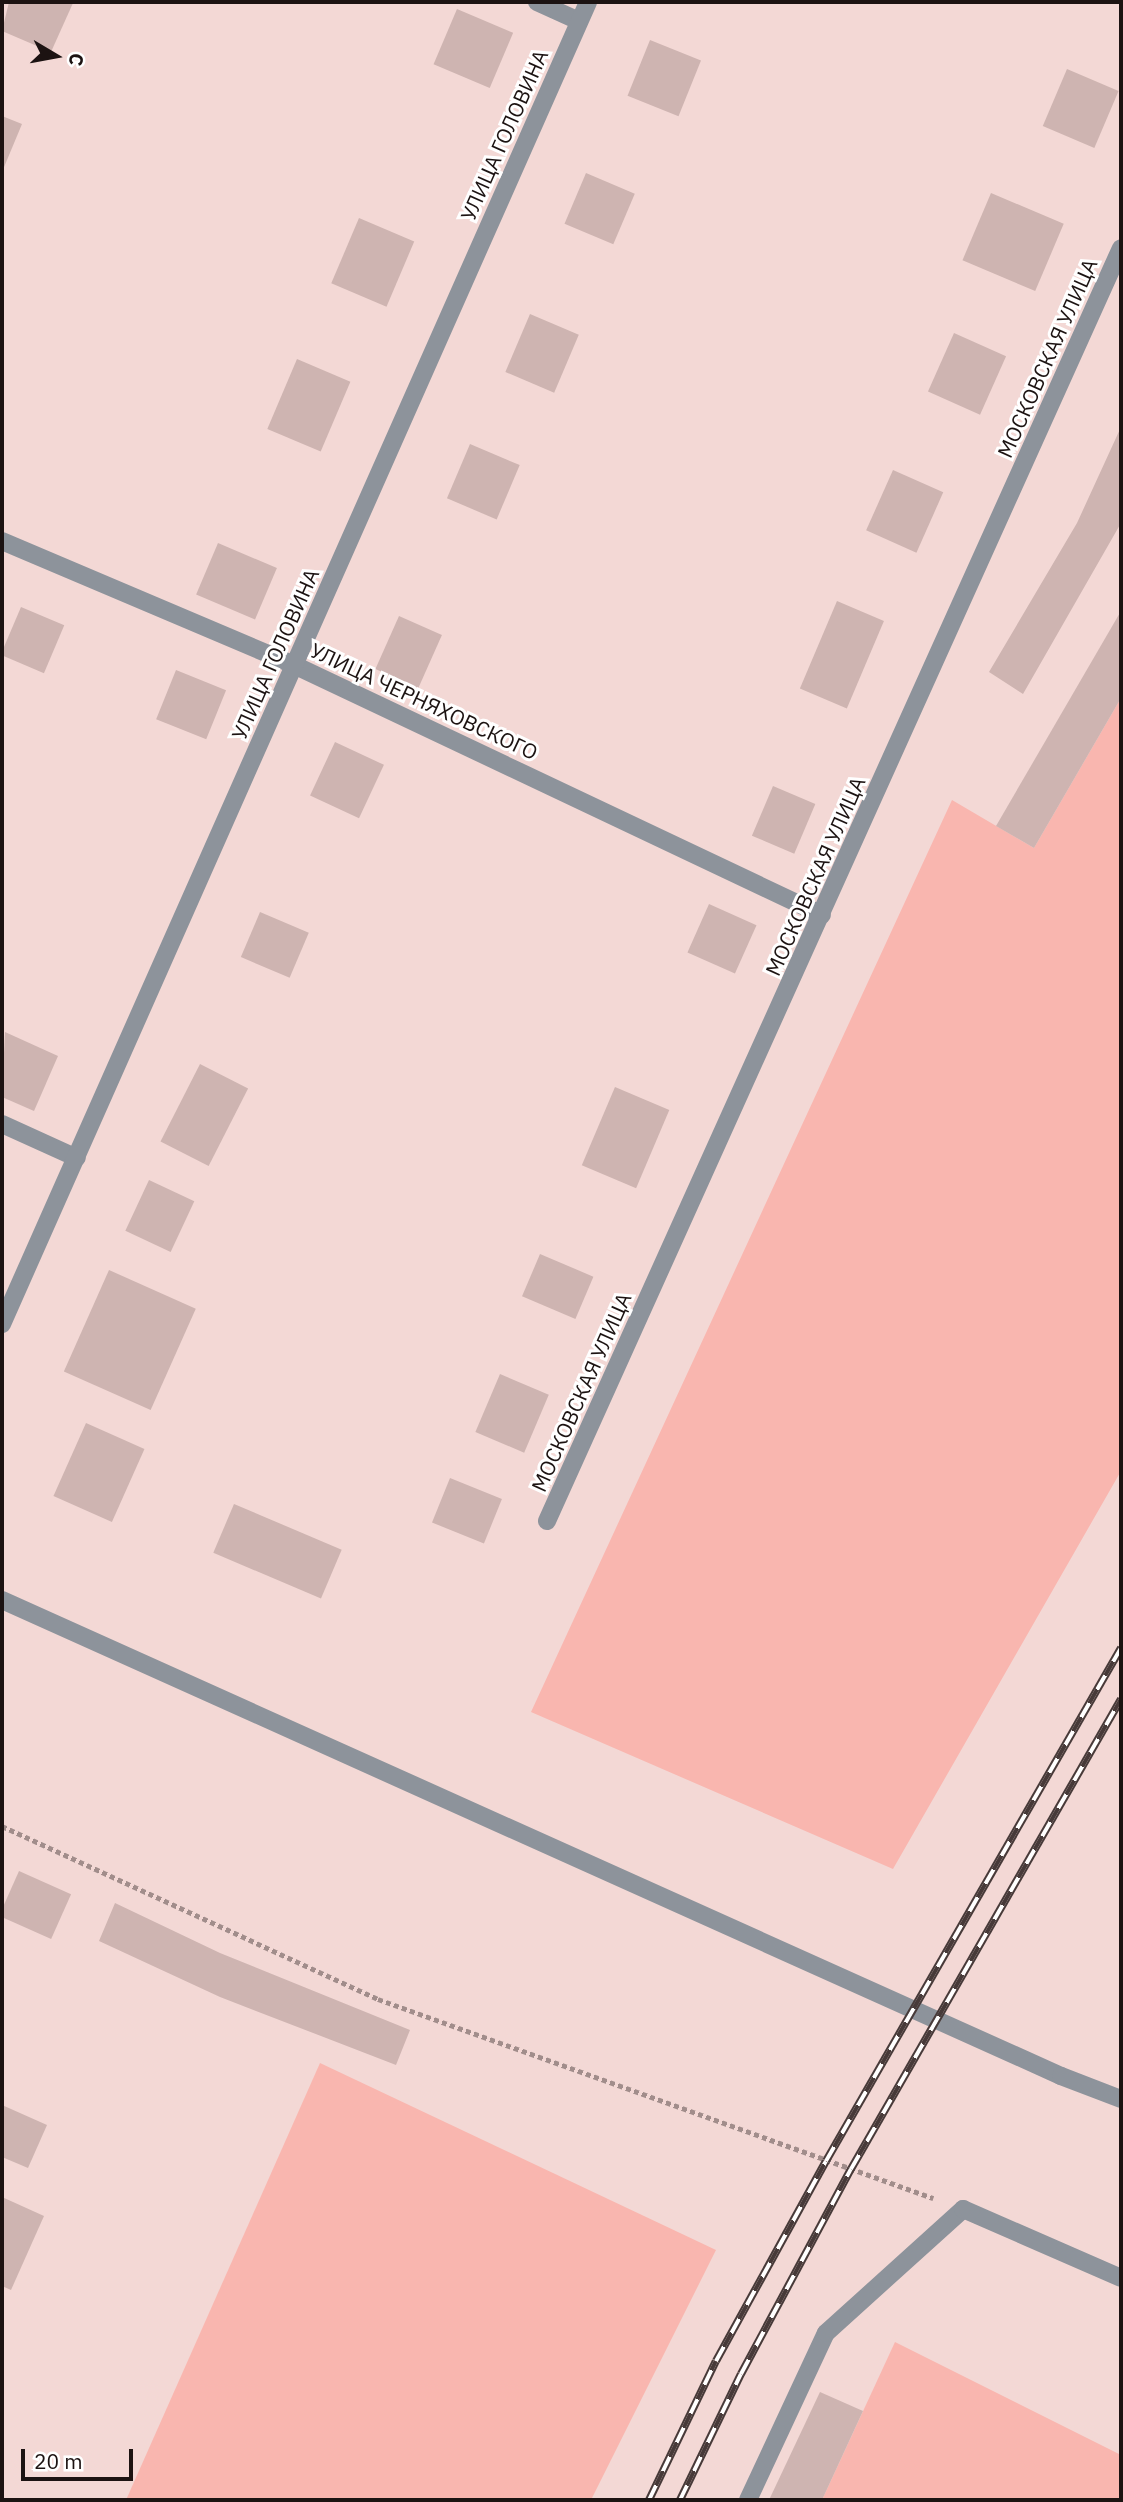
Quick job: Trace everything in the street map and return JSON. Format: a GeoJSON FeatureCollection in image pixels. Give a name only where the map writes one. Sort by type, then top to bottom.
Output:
{"type":"FeatureCollection","features":[{"type":"Feature","properties":{"kind":"street"},"geometry":{"type":"LineString","coordinates":[[537,2],[579,21]]}},
{"type":"Feature","properties":{"kind":"street","name":"УЛИЦА ГОЛОВИНА"},"geometry":{"type":"LineString","coordinates":[[2,1324],[588,2]]}},
{"type":"Feature","properties":{"kind":"street","name":"МОСКОВСКАЯ УЛИЦА"},"geometry":{"type":"LineString","coordinates":[[547,1521],[1121,248]]}},
{"type":"Feature","properties":{"kind":"street","name":"УЛИЦА ЧЕРНЯХОВСКОГО"},"geometry":{"type":"LineString","coordinates":[[2,541],[295,665],[822,915]]}},
{"type":"Feature","properties":{"kind":"street"},"geometry":{"type":"LineString","coordinates":[[2,1124],[77,1158]]}},
{"type":"Feature","properties":{"kind":"street"},"geometry":{"type":"LineString","coordinates":[[2,1600],[1061,2076],[1121,2099]]}},
{"type":"Feature","properties":{"kind":"street"},"geometry":{"type":"LineString","coordinates":[[1061,2076],[1121,2108]]}},
{"type":"Feature","properties":{"kind":"street"},"geometry":{"type":"LineString","coordinates":[[748,2500],[826,2333],[963,2209],[1121,2278]]}},
{"type":"Feature","properties":{"kind":"path"},"geometry":{"type":"LineString","coordinates":[[2,1826],[378,1999],[963,2209]]}},
{"type":"Feature","properties":{"kind":"shaded area"},"geometry":{"type":"Polygon","coordinates":[[[1121,698],[1121,1471],[893,1869],[531,1712],[952,800],[1034,848],[1121,698]]]}},
{"type":"Feature","properties":{"kind":"shaded area"},"geometry":{"type":"Polygon","coordinates":[[[320,2063],[716,2250],[591,2500],[126,2500],[320,2063]]]}},
{"type":"Feature","properties":{"kind":"shaded area"},"geometry":{"type":"Polygon","coordinates":[[[895,2342],[1121,2455],[1121,2500],[822,2500],[895,2342]]]}},
{"type":"Feature","properties":{"kind":"building"},"geometry":{"type":"Polygon","coordinates":[[[9,2],[73,3],[51,52],[2,31],[9,2]]]}},
{"type":"Feature","properties":{"kind":"building"},"geometry":{"type":"Polygon","coordinates":[[[457,9],[513,33],[490,88],[434,64],[457,9]]]}},
{"type":"Feature","properties":{"kind":"building"},"geometry":{"type":"Polygon","coordinates":[[[650,40],[701,61],[679,116],[628,96],[650,40]]]}},
{"type":"Feature","properties":{"kind":"building"},"geometry":{"type":"Polygon","coordinates":[[[1067,69],[1119,91],[1094,148],[1043,126],[1067,69]]]}},
{"type":"Feature","properties":{"kind":"building"},"geometry":{"type":"Polygon","coordinates":[[[2,116],[22,124],[2,172],[2,116]]]}},
{"type":"Feature","properties":{"kind":"building"},"geometry":{"type":"Polygon","coordinates":[[[586,173],[635,194],[613,244],[565,224],[586,173]]]}},
{"type":"Feature","properties":{"kind":"building"},"geometry":{"type":"Polygon","coordinates":[[[991,193],[1064,224],[1035,291],[962,260],[991,193]]]}},
{"type":"Feature","properties":{"kind":"building"},"geometry":{"type":"Polygon","coordinates":[[[359,218],[414,241],[386,307],[331,283],[359,218]]]}},
{"type":"Feature","properties":{"kind":"building"},"geometry":{"type":"Polygon","coordinates":[[[530,314],[579,335],[554,393],[505,372],[530,314]]]}},
{"type":"Feature","properties":{"kind":"building"},"geometry":{"type":"Polygon","coordinates":[[[954,333],[1006,356],[980,415],[928,391],[954,333]]]}},
{"type":"Feature","properties":{"kind":"building"},"geometry":{"type":"Polygon","coordinates":[[[297,359],[350,382],[321,452],[267,429],[297,359]]]}},
{"type":"Feature","properties":{"kind":"building"},"geometry":{"type":"Polygon","coordinates":[[[1121,427],[1121,523],[1023,694],[989,672],[1077,523],[1121,427]]]}},
{"type":"Feature","properties":{"kind":"building"},"geometry":{"type":"Polygon","coordinates":[[[470,444],[520,465],[497,519],[447,498],[470,444]]]}},
{"type":"Feature","properties":{"kind":"building"},"geometry":{"type":"Polygon","coordinates":[[[893,470],[943,492],[916,553],[866,530],[893,470]]]}},
{"type":"Feature","properties":{"kind":"building"},"geometry":{"type":"Polygon","coordinates":[[[218,543],[277,568],[255,620],[196,595],[218,543]]]}},
{"type":"Feature","properties":{"kind":"building"},"geometry":{"type":"Polygon","coordinates":[[[837,601],[884,621],[847,708],[800,688],[837,601]]]}},
{"type":"Feature","properties":{"kind":"building"},"geometry":{"type":"Polygon","coordinates":[[[21,607],[64,625],[44,673],[2,655],[21,607]]]}},
{"type":"Feature","properties":{"kind":"building"},"geometry":{"type":"Polygon","coordinates":[[[1121,611],[1121,698],[1034,848],[996,826],[1121,611]]]}},
{"type":"Feature","properties":{"kind":"building"},"geometry":{"type":"Polygon","coordinates":[[[399,616],[442,635],[418,688],[375,669],[399,616]]]}},
{"type":"Feature","properties":{"kind":"building"},"geometry":{"type":"Polygon","coordinates":[[[176,670],[226,690],[206,739],[156,719],[176,670]]]}},
{"type":"Feature","properties":{"kind":"building"},"geometry":{"type":"Polygon","coordinates":[[[335,742],[384,765],[359,818],[310,795],[335,742]]]}},
{"type":"Feature","properties":{"kind":"building"},"geometry":{"type":"Polygon","coordinates":[[[773,786],[815,804],[794,854],[752,836],[773,786]]]}},
{"type":"Feature","properties":{"kind":"building"},"geometry":{"type":"Polygon","coordinates":[[[709,904],[757,925],[735,974],[687,952],[709,904]]]}},
{"type":"Feature","properties":{"kind":"building"},"geometry":{"type":"Polygon","coordinates":[[[260,912],[309,933],[290,978],[241,957],[260,912]]]}},
{"type":"Feature","properties":{"kind":"building"},"geometry":{"type":"Polygon","coordinates":[[[5,1032],[58,1056],[34,1111],[2,1097],[5,1032]]]}},
{"type":"Feature","properties":{"kind":"building"},"geometry":{"type":"Polygon","coordinates":[[[200,1064],[248,1089],[209,1166],[161,1142],[200,1064]]]}},
{"type":"Feature","properties":{"kind":"building"},"geometry":{"type":"Polygon","coordinates":[[[615,1087],[669,1110],[636,1188],[582,1165],[615,1087]]]}},
{"type":"Feature","properties":{"kind":"building"},"geometry":{"type":"Polygon","coordinates":[[[149,1180],[194,1201],[171,1252],[125,1231],[149,1180]]]}},
{"type":"Feature","properties":{"kind":"building"},"geometry":{"type":"Polygon","coordinates":[[[540,1254],[593,1277],[575,1319],[522,1296],[540,1254]]]}},
{"type":"Feature","properties":{"kind":"building"},"geometry":{"type":"Polygon","coordinates":[[[109,1270],[196,1309],[151,1410],[64,1371],[109,1270]]]}},
{"type":"Feature","properties":{"kind":"building"},"geometry":{"type":"Polygon","coordinates":[[[500,1374],[549,1395],[524,1453],[475,1432],[500,1374]]]}},
{"type":"Feature","properties":{"kind":"building"},"geometry":{"type":"Polygon","coordinates":[[[86,1423],[144,1449],[112,1522],[53,1496],[86,1423]]]}},
{"type":"Feature","properties":{"kind":"building"},"geometry":{"type":"Polygon","coordinates":[[[450,1478],[502,1499],[484,1543],[432,1523],[450,1478]]]}},
{"type":"Feature","properties":{"kind":"building"},"geometry":{"type":"Polygon","coordinates":[[[234,1504],[342,1550],[321,1599],[213,1553],[234,1504]]]}},
{"type":"Feature","properties":{"kind":"building"},"geometry":{"type":"Polygon","coordinates":[[[19,1871],[71,1894],[51,1939],[2,1917],[2,1909],[19,1871]]]}},
{"type":"Feature","properties":{"kind":"building"},"geometry":{"type":"Polygon","coordinates":[[[115,1903],[220,1953],[410,2030],[396,2065],[220,1997],[99,1941],[115,1903]]]}},
{"type":"Feature","properties":{"kind":"building"},"geometry":{"type":"Polygon","coordinates":[[[2,2105],[47,2125],[28,2168],[2,2157],[2,2105]]]}},
{"type":"Feature","properties":{"kind":"building"},"geometry":{"type":"Polygon","coordinates":[[[2,2197],[44,2216],[11,2290],[2,2286],[2,2197]]]}},
{"type":"Feature","properties":{"kind":"building"},"geometry":{"type":"Polygon","coordinates":[[[820,2392],[863,2411],[822,2500],[769,2500],[820,2392]]]}},
{"type":"Feature","properties":{"kind":"railway"},"geometry":{"type":"LineString","coordinates":[[649,2500],[716,2361],[826,2161],[1121,1648]]}},
{"type":"Feature","properties":{"kind":"railway"},"geometry":{"type":"LineString","coordinates":[[680,2500],[741,2374],[851,2169],[1121,1699]]}}]}
